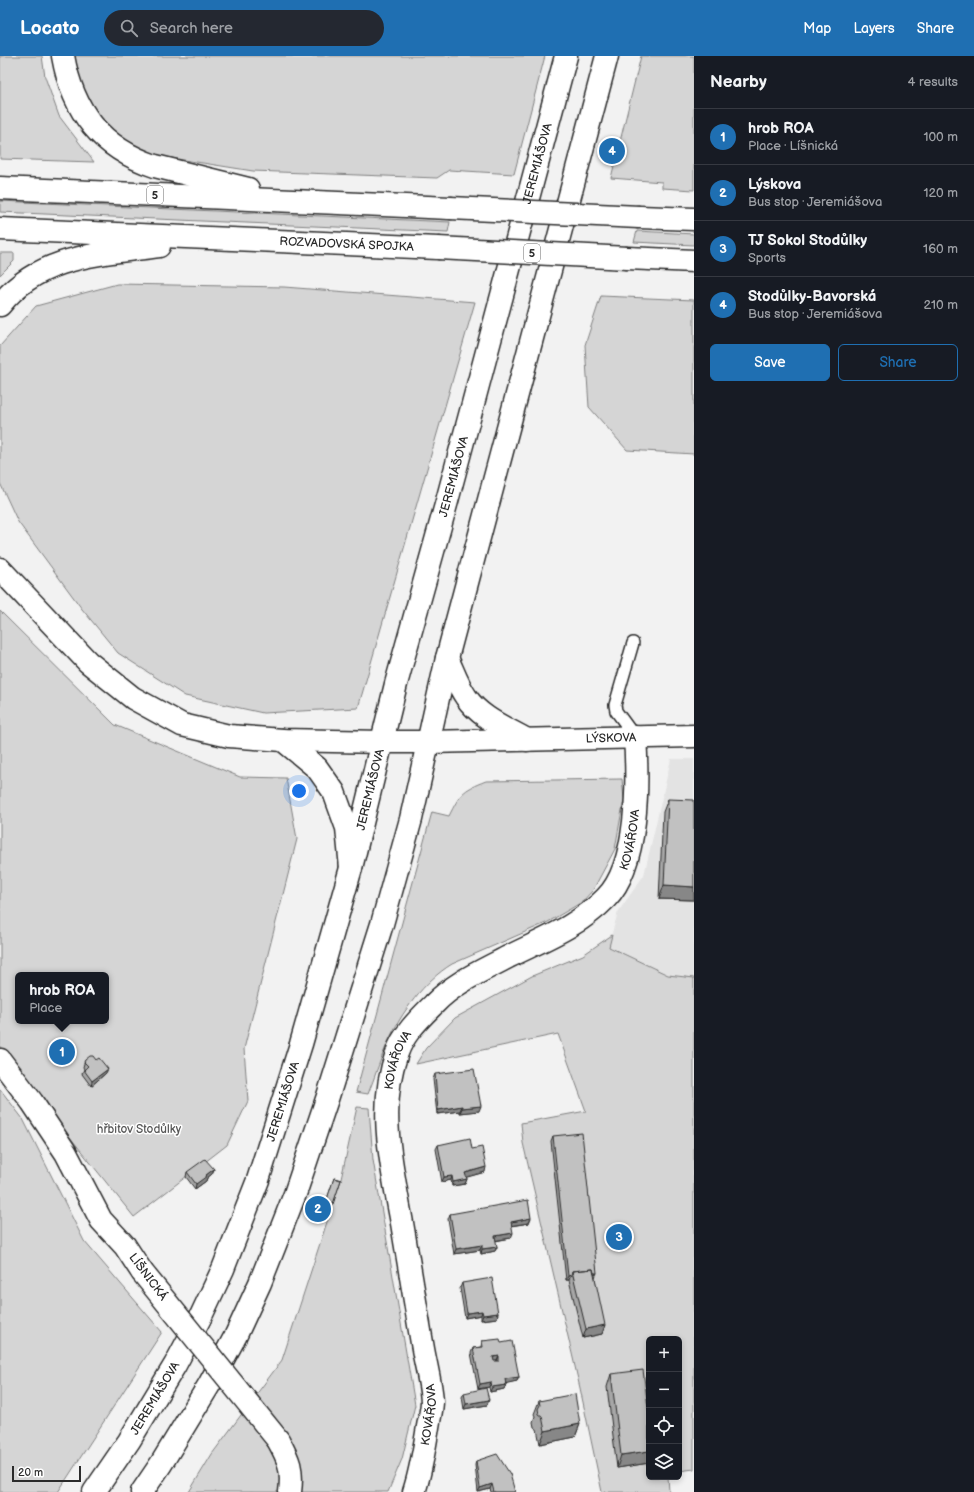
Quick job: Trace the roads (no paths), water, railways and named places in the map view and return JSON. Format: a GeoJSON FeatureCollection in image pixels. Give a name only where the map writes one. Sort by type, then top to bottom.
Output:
{"type":"FeatureCollection","features":[{"type":"Feature","properties":{"kind":"main road"},"geometry":{"type":"LineString","coordinates":[[63,56],[68,78],[84,115],[103,137],[114,147],[127,155],[155,166],[310,202]]}},
{"type":"Feature","properties":{"kind":"main road","name":"JEREMIÁŠOVA"},"geometry":{"type":"LineString","coordinates":[[94,1492],[130,1441],[175,1365],[200,1318],[223,1270],[258,1180],[289,1084],[350,868],[396,684],[447,501],[566,56]]}},
{"type":"Feature","properties":{"kind":"main road"},"geometry":{"type":"LineString","coordinates":[[142,1492],[161,1464],[209,1385],[236,1335],[260,1283],[295,1194],[328,1096],[382,924],[411,819],[447,658],[607,56]]}},
{"type":"Feature","properties":{"kind":"main road","name":"5"},"geometry":{"type":"LineString","coordinates":[[0,188],[694,219]]}},
{"type":"Feature","properties":{"kind":"main road","name":"ROZVADOVSKÁ SPOJKA"},"geometry":{"type":"LineString","coordinates":[[0,229],[694,261]]}},
{"type":"Feature","properties":{"kind":"main road"},"geometry":{"type":"LineString","coordinates":[[0,305],[8,295],[26,280],[61,262],[94,255],[216,239]]}},
{"type":"Feature","properties":{"kind":"main road","name":"LÝSKOVA"},"geometry":{"type":"LineString","coordinates":[[0,569],[88,662],[134,698],[182,725],[229,736],[283,740],[428,742],[694,736]]}},
{"type":"Feature","properties":{"kind":"main road","name":"LÝSKOVA"},"geometry":{"type":"LineString","coordinates":[[447,658],[466,698],[476,709],[488,719],[528,740]]}},
{"type":"Feature","properties":{"kind":"main road","name":"KOVÁŘOVA"},"geometry":{"type":"LineString","coordinates":[[414,1492],[421,1469],[432,1402],[390,1150],[387,1103],[392,1067],[397,1050],[414,1025],[439,998],[459,982],[567,928],[589,914],[608,897],[619,880],[633,831],[637,802],[635,737]]}},
{"type":"Feature","properties":{"kind":"main road"},"geometry":{"type":"LineString","coordinates":[[283,740],[317,768],[334,792],[347,828],[350,868]]}},
{"type":"Feature","properties":{"kind":"main road","name":"LÍŠNICKÁ"},"geometry":{"type":"LineString","coordinates":[[0,1060],[32,1102],[66,1154],[100,1220],[125,1246],[142,1272],[278,1440],[286,1454],[291,1470],[290,1492]]}},
{"type":"Feature","properties":{"kind":"lane"},"geometry":{"type":"LineString","coordinates":[[633,643],[615,705],[616,711],[635,737]]}},
{"type":"Feature","properties":{"kind":"place","name":"Stodůlky-Bavorská"},"geometry":{"type":"Point","coordinates":[612,151]}},
{"type":"Feature","properties":{"kind":"place","name":"hrob ROA"},"geometry":{"type":"Point","coordinates":[62,1052]}},
{"type":"Feature","properties":{"kind":"place","name":"Lýskova"},"geometry":{"type":"Point","coordinates":[318,1209]}},
{"type":"Feature","properties":{"kind":"place","name":"TJ Sokol Stodůlky"},"geometry":{"type":"Point","coordinates":[619,1237]}},
{"type":"Feature","properties":{"kind":"park label","name":"hřbitov Stodůlky"},"geometry":{"type":"Point","coordinates":[139,1129]}}]}
